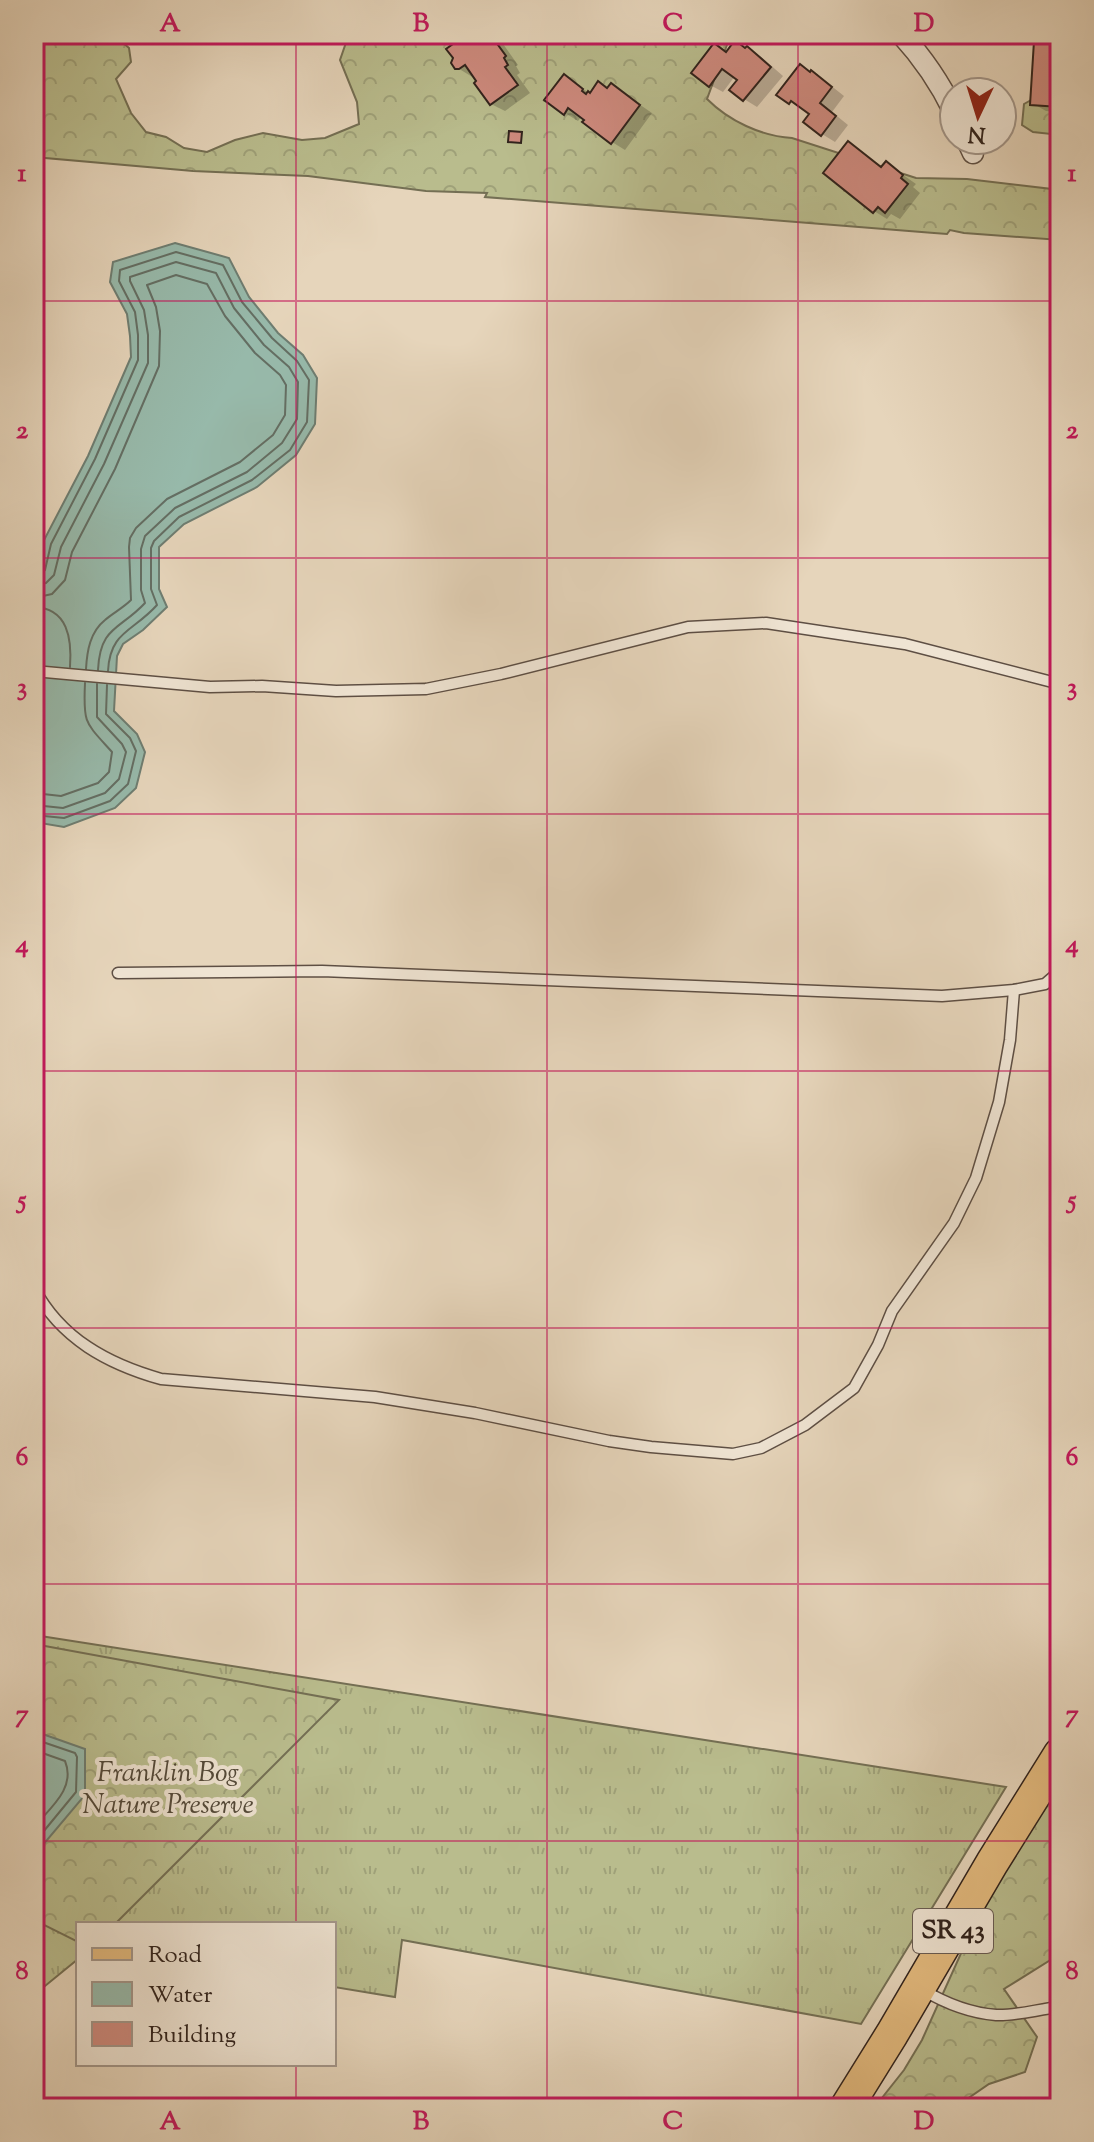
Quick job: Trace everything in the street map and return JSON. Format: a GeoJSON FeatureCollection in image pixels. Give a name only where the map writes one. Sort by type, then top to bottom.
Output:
{"type":"FeatureCollection","features":[{"type":"Feature","properties":{"kind":"main road","name":"SR 43"},"geometry":{"type":"LineString","coordinates":[[846,2108],[1060,1754]]}},
{"type":"Feature","properties":{"kind":"street"},"geometry":{"type":"LineString","coordinates":[[901,34],[938,81]]}},
{"type":"Feature","properties":{"kind":"lane"},"geometry":{"type":"LineString","coordinates":[[34,671],[210,687],[262,686],[336,691],[426,689],[501,674],[688,627],[766,623],[905,644],[1060,684]]}},
{"type":"Feature","properties":{"kind":"lane"},"geometry":{"type":"LineString","coordinates":[[118,973],[322,971],[942,996],[1045,984],[1060,971]]}},
{"type":"Feature","properties":{"kind":"lane"},"geometry":{"type":"LineString","coordinates":[[34,1288],[41,1302],[68,1332],[102,1357],[161,1379],[375,1397],[651,1447],[733,1454],[761,1448],[805,1425],[854,1388],[878,1345],[892,1311],[954,1223],[976,1178],[999,1102],[1010,1040],[1014,990]]}},
{"type":"Feature","properties":{"kind":"lane"},"geometry":{"type":"LineString","coordinates":[[919,1988],[944,2002],[998,2015],[1060,2007]]}},
{"type":"Feature","properties":{"kind":"green space"},"geometry":{"type":"Polygon","coordinates":[[[34,34],[113,34],[129,48],[131,62],[116,79],[131,113],[146,132],[166,137],[184,148],[207,152],[263,133],[302,140],[325,138],[359,124],[357,102],[340,60],[349,34],[731,34],[707,99],[735,120],[757,131],[792,138],[916,178],[967,179],[1060,190],[1060,240],[950,230],[947,234],[485,197],[487,193],[426,191],[308,176],[193,171],[34,157],[34,34]]]}},
{"type":"Feature","properties":{"kind":"green space"},"geometry":{"type":"Polygon","coordinates":[[[1060,84],[1060,135],[1033,132],[1022,125],[1024,104],[1060,84]]]}},
{"type":"Feature","properties":{"kind":"green space","name":"Franklin Bog Nature Preserve"},"geometry":{"type":"Polygon","coordinates":[[[34,1635],[1006,1787],[861,2024],[402,1940],[395,1997],[336,1987],[336,1922],[76,1922],[76,1961],[34,1995],[34,1635]]]}},
{"type":"Feature","properties":{"kind":"green space"},"geometry":{"type":"Polygon","coordinates":[[[34,1644],[339,1700],[117,1922],[76,1922],[76,1941],[34,1920],[34,1644]]]}},
{"type":"Feature","properties":{"kind":"green space"},"geometry":{"type":"Polygon","coordinates":[[[1060,1782],[1060,1954],[1004,1989],[1037,2037],[1025,2072],[989,2084],[954,2108],[874,2108],[904,2070],[922,2040],[985,1900],[1060,1782]]]}},
{"type":"Feature","properties":{"kind":"water"},"geometry":{"type":"Polygon","coordinates":[[[175,243],[229,258],[249,297],[278,333],[303,355],[317,378],[315,424],[296,455],[257,487],[184,524],[159,547],[159,589],[167,607],[123,644],[117,656],[114,711],[137,734],[145,752],[136,788],[115,808],[64,827],[34,822],[34,700],[39,689],[41,652],[35,626],[34,584],[43,542],[88,456],[131,357],[127,314],[110,282],[113,262],[175,243]]]}},
{"type":"Feature","properties":{"kind":"water"},"geometry":{"type":"Polygon","coordinates":[[[34,1731],[85,1749],[85,1795],[37,1852],[34,1852],[34,1731]]]}},
{"type":"Feature","properties":{"kind":"building"},"geometry":{"type":"Polygon","coordinates":[[[467,34],[490,34],[506,56],[508,65],[505,67],[518,85],[490,105],[465,65],[455,69],[451,63],[453,58],[446,49],[467,34]]]}},
{"type":"Feature","properties":{"kind":"building"},"geometry":{"type":"Polygon","coordinates":[[[735,40],[745,48],[747,46],[771,67],[743,101],[729,90],[737,80],[722,69],[709,87],[691,73],[714,43],[726,52],[735,40]]]}},
{"type":"Feature","properties":{"kind":"building"},"geometry":{"type":"Polygon","coordinates":[[[1034,41],[1060,43],[1060,107],[1030,105],[1034,41]]]}},
{"type":"Feature","properties":{"kind":"building"},"geometry":{"type":"Polygon","coordinates":[[[800,64],[832,87],[820,103],[836,116],[821,136],[803,122],[809,114],[776,95],[800,64]]]}},
{"type":"Feature","properties":{"kind":"building"},"geometry":{"type":"Polygon","coordinates":[[[564,74],[586,94],[598,81],[607,88],[611,83],[640,105],[611,144],[568,108],[564,115],[544,100],[564,74]]]}},
{"type":"Feature","properties":{"kind":"building"},"geometry":{"type":"Polygon","coordinates":[[[509,131],[522,132],[521,143],[508,142],[509,131]]]}},
{"type":"Feature","properties":{"kind":"building"},"geometry":{"type":"Polygon","coordinates":[[[848,141],[881,167],[886,161],[903,175],[901,178],[908,184],[885,213],[878,207],[873,213],[823,173],[848,141]]]}},
{"type":"Feature","properties":{"kind":"building"},"geometry":{"type":"Polygon","coordinates":[[[1054,146],[1060,146],[1060,179],[1053,179],[1054,146]]]}}]}
